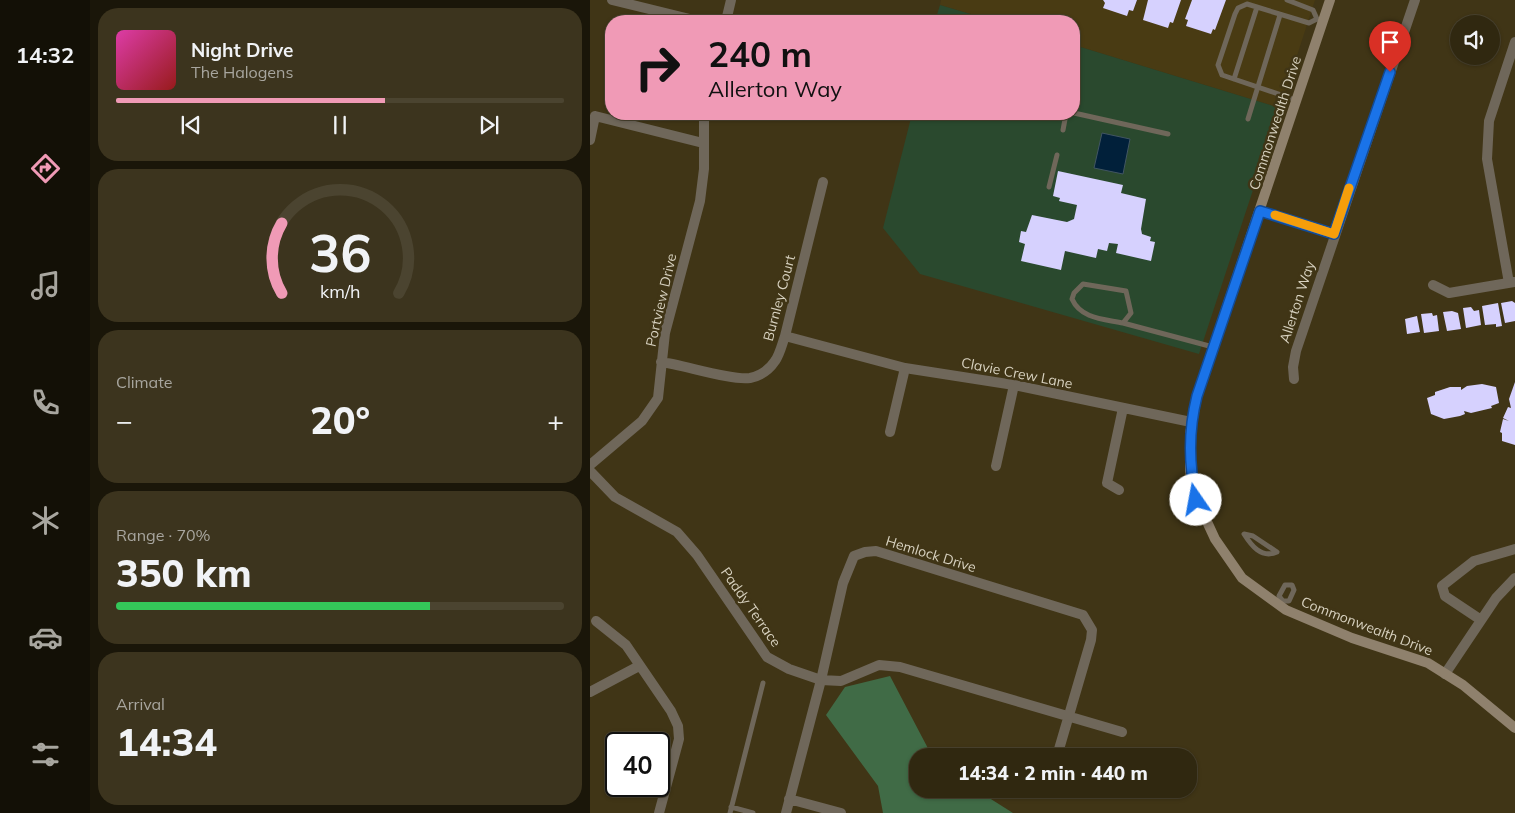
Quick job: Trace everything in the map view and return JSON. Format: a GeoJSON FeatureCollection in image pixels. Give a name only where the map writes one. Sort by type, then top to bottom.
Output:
{"type":"FeatureCollection","features":[{"type":"Feature","properties":{"kind":"street"},"geometry":{"type":"LineString","coordinates":[[612,0],[673,15]]}},
{"type":"Feature","properties":{"kind":"street"},"geometry":{"type":"LineString","coordinates":[[727,15],[731,0]]}},
{"type":"Feature","properties":{"kind":"street","name":"Commonwealth Drive"},"geometry":{"type":"LineString","coordinates":[[1330,0],[1320,20],[1297,100],[1213,347],[1191,422],[1190,471],[1200,508],[1215,539],[1242,578],[1282,604],[1352,638],[1428,663],[1463,685],[1515,728]]}},
{"type":"Feature","properties":{"kind":"street","name":"Allerton Way"},"geometry":{"type":"LineString","coordinates":[[1294,379],[1293,367],[1296,351],[1334,234],[1415,0]]}},
{"type":"Feature","properties":{"kind":"street"},"geometry":{"type":"LineString","coordinates":[[1433,285],[1449,293],[1512,282],[1487,159],[1489,121],[1515,42]]}},
{"type":"Feature","properties":{"kind":"street"},"geometry":{"type":"LineString","coordinates":[[590,140],[595,116],[605,118]]}},
{"type":"Feature","properties":{"kind":"street"},"geometry":{"type":"LineString","coordinates":[[611,120],[703,143]]}},
{"type":"Feature","properties":{"kind":"street","name":"Portview Drive"},"geometry":{"type":"LineString","coordinates":[[590,465],[642,421],[652,410],[658,398],[665,333],[700,201],[704,169],[704,120]]}},
{"type":"Feature","properties":{"kind":"street","name":"Burnley Court"},"geometry":{"type":"LineString","coordinates":[[661,362],[684,365],[741,379],[760,375],[776,360],[785,336],[823,182]]}},
{"type":"Feature","properties":{"kind":"street"},"geometry":{"type":"LineString","coordinates":[[1260,211],[1334,234]]}},
{"type":"Feature","properties":{"kind":"street","name":"Clavie Crew Lane"},"geometry":{"type":"LineString","coordinates":[[785,336],[905,368],[1014,385],[1191,422]]}},
{"type":"Feature","properties":{"kind":"street"},"geometry":{"type":"LineString","coordinates":[[890,432],[905,368]]}},
{"type":"Feature","properties":{"kind":"street"},"geometry":{"type":"LineString","coordinates":[[996,466],[1014,385]]}},
{"type":"Feature","properties":{"kind":"street"},"geometry":{"type":"LineString","coordinates":[[1119,490],[1107,482],[1123,408]]}},
{"type":"Feature","properties":{"kind":"street","name":"Paddy Terrace"},"geometry":{"type":"LineString","coordinates":[[590,471],[615,497],[677,532],[698,555],[767,657],[789,669],[821,680],[841,681],[879,665],[900,667],[1122,732]]}},
{"type":"Feature","properties":{"kind":"street"},"geometry":{"type":"LineString","coordinates":[[1481,620],[1445,596],[1442,586],[1468,563],[1515,549]]}},
{"type":"Feature","properties":{"kind":"street","name":"Hemlock Drive"},"geometry":{"type":"LineString","coordinates":[[786,813],[821,680],[843,583],[854,556],[865,552],[876,552],[1084,616],[1092,630],[1091,640],[1059,748]]}},
{"type":"Feature","properties":{"kind":"street"},"geometry":{"type":"LineString","coordinates":[[1445,674],[1502,591],[1515,578]]}},
{"type":"Feature","properties":{"kind":"street"},"geometry":{"type":"LineString","coordinates":[[596,620],[626,645],[671,711],[678,726],[679,739],[659,813]]}},
{"type":"Feature","properties":{"kind":"street"},"geometry":{"type":"LineString","coordinates":[[590,692],[639,666]]}},
{"type":"Feature","properties":{"kind":"street"},"geometry":{"type":"LineString","coordinates":[[789,799],[841,813]]}},
{"type":"Feature","properties":{"kind":"lane"},"geometry":{"type":"LineString","coordinates":[[1287,0],[1313,10],[1320,20],[1309,23],[1247,4],[1238,8],[1218,65],[1222,75],[1297,100]]}},
{"type":"Feature","properties":{"kind":"lane"},"geometry":{"type":"LineString","coordinates":[[1234,78],[1257,7]]}},
{"type":"Feature","properties":{"kind":"lane"},"geometry":{"type":"LineString","coordinates":[[1248,119],[1280,15]]}},
{"type":"Feature","properties":{"kind":"lane"},"geometry":{"type":"LineString","coordinates":[[1080,114],[1168,134]]}},
{"type":"Feature","properties":{"kind":"lane"},"geometry":{"type":"LineString","coordinates":[[1063,130],[1065,120]]}},
{"type":"Feature","properties":{"kind":"lane"},"geometry":{"type":"LineString","coordinates":[[1050,187],[1057,155]]}},
{"type":"Feature","properties":{"kind":"lane"},"geometry":{"type":"LineString","coordinates":[[1123,323],[1131,313],[1126,291],[1083,284],[1074,293],[1072,299],[1076,309],[1084,314],[1213,347]]}},
{"type":"Feature","properties":{"kind":"lane"},"geometry":{"type":"LineString","coordinates":[[1244,534],[1253,536],[1277,552],[1264,553],[1253,548],[1244,534]]}},
{"type":"Feature","properties":{"kind":"lane"},"geometry":{"type":"LineString","coordinates":[[753,813],[730,810],[763,683]]}},
{"type":"Feature","properties":{"kind":"shaded area"},"geometry":{"type":"Polygon","coordinates":[[[941,0],[1315,0],[1280,108],[1080,47],[1080,15],[974,15],[940,5],[941,0]]]}},
{"type":"Feature","properties":{"kind":"green space"},"geometry":{"type":"Polygon","coordinates":[[[940,5],[974,15],[937,15],[940,5]]]}},
{"type":"Feature","properties":{"kind":"green space"},"geometry":{"type":"Polygon","coordinates":[[[1080,47],[1280,108],[1199,354],[920,274],[883,228],[910,120],[1080,120],[1080,47]]]}},
{"type":"Feature","properties":{"kind":"green space"},"geometry":{"type":"Polygon","coordinates":[[[890,676],[928,748],[909,748],[909,798],[989,798],[1013,813],[883,813],[878,786],[826,715],[845,687],[890,676]]]}},
{"type":"Feature","properties":{"kind":"water"},"geometry":{"type":"Polygon","coordinates":[[[1102,133],[1130,139],[1123,174],[1094,168],[1102,133]]]}},
{"type":"Feature","properties":{"kind":"building"},"geometry":{"type":"Polygon","coordinates":[[[1103,0],[1137,0],[1133,11],[1129,10],[1127,16],[1103,8],[1105,3],[1103,0]]]}},
{"type":"Feature","properties":{"kind":"building"},"geometry":{"type":"Polygon","coordinates":[[[1148,0],[1181,0],[1173,23],[1170,22],[1168,28],[1143,20],[1148,0]]]}},
{"type":"Feature","properties":{"kind":"building"},"geometry":{"type":"Polygon","coordinates":[[[1192,0],[1226,0],[1215,30],[1213,29],[1211,34],[1186,26],[1188,20],[1185,19],[1192,0]]]}},
{"type":"Feature","properties":{"kind":"building"},"geometry":{"type":"Polygon","coordinates":[[[1058,171],[1123,185],[1121,193],[1146,199],[1141,229],[1142,234],[1151,237],[1150,241],[1155,242],[1151,261],[1116,253],[1118,244],[1109,243],[1107,251],[1098,249],[1096,258],[1065,251],[1061,270],[1021,261],[1025,244],[1019,242],[1021,231],[1026,232],[1032,215],[1067,222],[1074,219],[1077,205],[1059,201],[1060,198],[1053,196],[1058,171]]]}},
{"type":"Feature","properties":{"kind":"building"},"geometry":{"type":"Polygon","coordinates":[[[1512,301],[1515,303],[1515,321],[1505,323],[1501,303],[1512,301]]]}},
{"type":"Feature","properties":{"kind":"building"},"geometry":{"type":"Polygon","coordinates":[[[1498,303],[1502,326],[1496,327],[1496,324],[1485,325],[1482,306],[1498,303]]]}},
{"type":"Feature","properties":{"kind":"building"},"geometry":{"type":"Polygon","coordinates":[[[1471,307],[1474,311],[1479,310],[1481,325],[1466,328],[1463,308],[1471,307]]]}},
{"type":"Feature","properties":{"kind":"building"},"geometry":{"type":"Polygon","coordinates":[[[1452,311],[1458,313],[1461,329],[1447,331],[1443,312],[1452,311]]]}},
{"type":"Feature","properties":{"kind":"building"},"geometry":{"type":"Polygon","coordinates":[[[1432,313],[1433,316],[1437,315],[1439,331],[1424,333],[1421,314],[1432,313]]]}},
{"type":"Feature","properties":{"kind":"building"},"geometry":{"type":"Polygon","coordinates":[[[1417,316],[1420,332],[1407,334],[1405,319],[1417,316]]]}},
{"type":"Feature","properties":{"kind":"building"},"geometry":{"type":"Polygon","coordinates":[[[1515,382],[1515,445],[1502,441],[1502,433],[1500,432],[1503,419],[1509,421],[1503,418],[1508,407],[1511,408],[1509,399],[1515,382]]]}},
{"type":"Feature","properties":{"kind":"building"},"geometry":{"type":"Polygon","coordinates":[[[1482,384],[1496,387],[1499,403],[1491,406],[1492,408],[1471,413],[1464,411],[1465,414],[1460,416],[1444,419],[1431,414],[1427,398],[1435,395],[1435,392],[1450,387],[1461,387],[1461,390],[1467,386],[1482,384]]]}},
{"type":"Feature","properties":{"kind":"slow traffic"},"geometry":{"type":"LineString","coordinates":[[1275,215],[1334,234],[1349,188]]}},
{"type":"Feature","properties":{"kind":"route"},"geometry":{"type":"LineString","coordinates":[[1196,500],[1190,471],[1191,422],[1197,396],[1260,211],[1334,234],[1390,72]]}}]}
